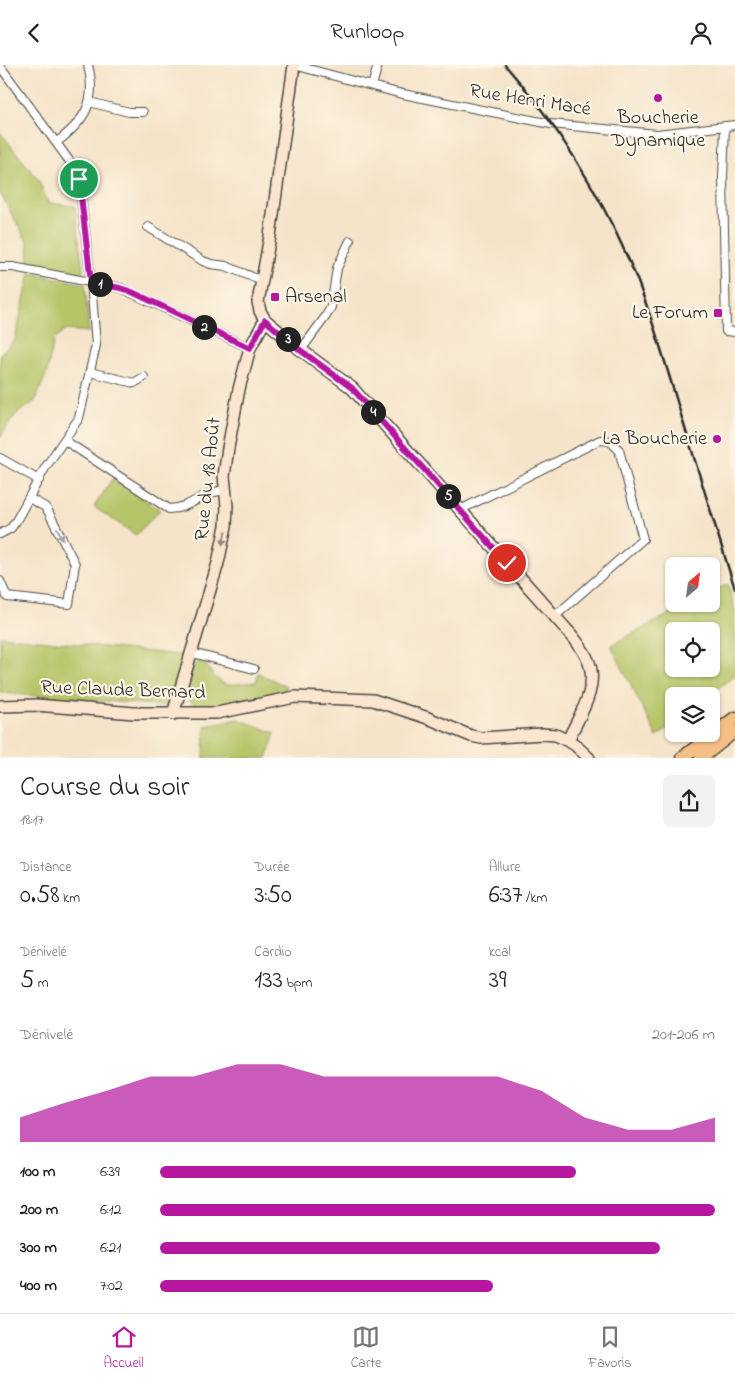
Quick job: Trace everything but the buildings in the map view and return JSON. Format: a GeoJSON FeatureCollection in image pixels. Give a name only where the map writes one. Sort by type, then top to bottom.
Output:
{"type":"FeatureCollection","features":[{"type":"Feature","properties":{"kind":"main road"},"geometry":{"type":"LineString","coordinates":[[682,758],[735,718]]}},
{"type":"Feature","properties":{"kind":"main road"},"geometry":{"type":"LineString","coordinates":[[701,758],[735,731]]}},
{"type":"Feature","properties":{"kind":"street"},"geometry":{"type":"LineString","coordinates":[[57,142],[82,119],[89,102],[92,87],[88,65]]}},
{"type":"Feature","properties":{"kind":"street"},"geometry":{"type":"LineString","coordinates":[[294,65],[258,302],[260,311],[265,320],[300,350],[352,388],[574,639],[588,660],[591,678],[588,697],[568,740]]}},
{"type":"Feature","properties":{"kind":"street","name":"Rue Henri Macé"},"geometry":{"type":"LineString","coordinates":[[294,65],[372,86],[468,108],[551,124],[657,134],[735,125]]}},
{"type":"Feature","properties":{"kind":"street"},"geometry":{"type":"LineString","coordinates":[[372,86],[378,65]]}},
{"type":"Feature","properties":{"kind":"street"},"geometry":{"type":"LineString","coordinates":[[0,66],[76,170],[79,179],[96,338],[79,418],[11,528],[0,534]]}},
{"type":"Feature","properties":{"kind":"street"},"geometry":{"type":"LineString","coordinates":[[89,102],[129,112],[143,112]]}},
{"type":"Feature","properties":{"kind":"street"},"geometry":{"type":"LineString","coordinates":[[725,126],[723,177],[726,331],[735,332]]}},
{"type":"Feature","properties":{"kind":"street"},"geometry":{"type":"LineString","coordinates":[[148,227],[211,265],[226,266],[262,281]]}},
{"type":"Feature","properties":{"kind":"street"},"geometry":{"type":"LineString","coordinates":[[300,350],[331,307],[337,268],[350,241]]}},
{"type":"Feature","properties":{"kind":"street"},"geometry":{"type":"LineString","coordinates":[[0,267],[13,267],[120,288],[250,348]]}},
{"type":"Feature","properties":{"kind":"street","name":"Rue du 18 Août"},"geometry":{"type":"LineString","coordinates":[[173,714],[218,563],[226,526],[224,475],[239,389],[250,348],[265,320]]}},
{"type":"Feature","properties":{"kind":"street"},"geometry":{"type":"LineString","coordinates":[[90,372],[134,383],[144,377]]}},
{"type":"Feature","properties":{"kind":"street"},"geometry":{"type":"LineString","coordinates":[[460,510],[600,439],[610,441],[619,450],[643,539],[554,617]]}},
{"type":"Feature","properties":{"kind":"street"},"geometry":{"type":"LineString","coordinates":[[64,440],[169,509],[176,509],[209,494],[226,489]]}},
{"type":"Feature","properties":{"kind":"street"},"geometry":{"type":"LineString","coordinates":[[0,458],[39,480]]}},
{"type":"Feature","properties":{"kind":"street"},"geometry":{"type":"LineString","coordinates":[[0,581],[8,597],[69,604],[75,564],[48,511],[45,507],[29,498]]}},
{"type":"Feature","properties":{"kind":"street"},"geometry":{"type":"LineString","coordinates":[[192,653],[254,669]]}},
{"type":"Feature","properties":{"kind":"street"},"geometry":{"type":"LineString","coordinates":[[180,695],[195,713]]}},
{"type":"Feature","properties":{"kind":"street","name":"Rue Claude Bernard"},"geometry":{"type":"LineString","coordinates":[[0,705],[36,705],[134,713],[173,714],[217,713],[294,697],[373,700],[428,718],[471,736],[482,738],[542,734],[556,735],[574,743],[589,758]]}},
{"type":"Feature","properties":{"kind":"green space"},"geometry":{"type":"Polygon","coordinates":[[[0,132],[39,181],[48,203],[75,206],[83,271],[72,274],[29,261],[28,243],[0,193],[0,132]]]}},
{"type":"Feature","properties":{"kind":"green space"},"geometry":{"type":"Polygon","coordinates":[[[30,273],[85,284],[89,332],[65,330],[54,339],[47,372],[35,401],[15,415],[0,438],[0,354],[15,340],[30,273]]]}},
{"type":"Feature","properties":{"kind":"green space"},"geometry":{"type":"Polygon","coordinates":[[[112,479],[160,510],[136,535],[94,507],[112,479]]]}},
{"type":"Feature","properties":{"kind":"green space"},"geometry":{"type":"Polygon","coordinates":[[[728,584],[735,611],[735,675],[720,687],[665,687],[665,731],[657,737],[611,645],[672,613],[720,613],[720,588],[728,584]]]}},
{"type":"Feature","properties":{"kind":"green space"},"geometry":{"type":"Polygon","coordinates":[[[0,636],[180,655],[186,653],[168,706],[0,693],[0,636]]]}},
{"type":"Feature","properties":{"kind":"green space"},"geometry":{"type":"Polygon","coordinates":[[[203,661],[214,677],[226,685],[256,682],[258,673],[286,686],[284,693],[200,707],[188,699],[186,689],[195,664],[203,661]]]}},
{"type":"Feature","properties":{"kind":"green space"},"geometry":{"type":"Polygon","coordinates":[[[238,719],[275,733],[267,758],[204,758],[205,726],[238,719]]]}},
{"type":"Feature","properties":{"kind":"railway"},"geometry":{"type":"LineString","coordinates":[[505,65],[525,88],[578,163],[608,217],[634,272],[646,303],[735,589]]}},
{"type":"Feature","properties":{"kind":"place","name":"Boucherie Dynamique"},"geometry":{"type":"Point","coordinates":[658,98]}},
{"type":"Feature","properties":{"kind":"place","name":"Arsenal"},"geometry":{"type":"Point","coordinates":[275,297]}},
{"type":"Feature","properties":{"kind":"place","name":"Le Forum"},"geometry":{"type":"Point","coordinates":[718,313]}},
{"type":"Feature","properties":{"kind":"place","name":"La Boucherie"},"geometry":{"type":"Point","coordinates":[717,439]}},
{"type":"Feature","properties":{"kind":"route"},"geometry":{"type":"LineString","coordinates":[[79,179],[91,282],[132,292],[250,348],[265,320],[300,350],[352,388],[507,563]]}}]}
